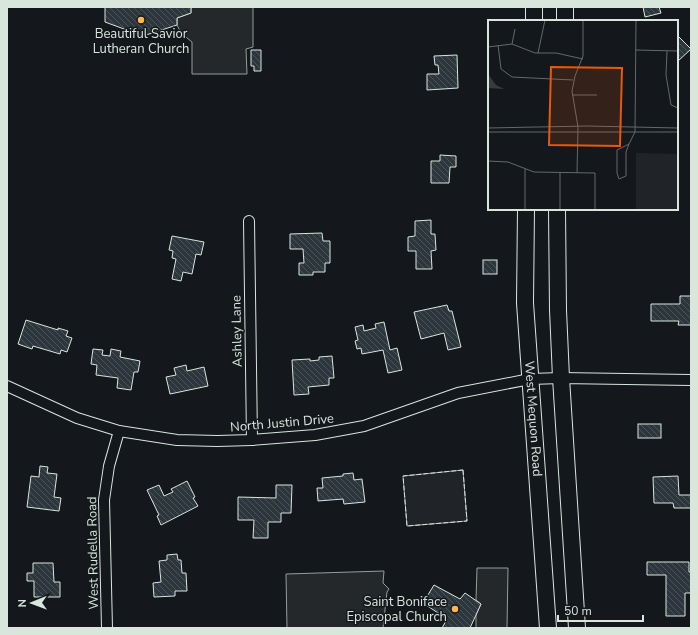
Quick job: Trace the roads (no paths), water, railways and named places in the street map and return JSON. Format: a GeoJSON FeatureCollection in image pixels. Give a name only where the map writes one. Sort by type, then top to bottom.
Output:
{"type":"FeatureCollection","features":[{"type":"Feature","properties":{"kind":"main road"},"geometry":{"type":"LineString","coordinates":[[534,7],[534,20]]}},
{"type":"Feature","properties":{"kind":"main road"},"geometry":{"type":"LineString","coordinates":[[565,7],[565,20]]}},
{"type":"Feature","properties":{"kind":"main road","name":"West Mequon Road"},"geometry":{"type":"LineString","coordinates":[[526,210],[525,303],[548,628]]}},
{"type":"Feature","properties":{"kind":"main road"},"geometry":{"type":"LineString","coordinates":[[557,210],[558,310],[561,378],[577,628]]}},
{"type":"Feature","properties":{"kind":"street","name":"Ashley Lane"},"geometry":{"type":"LineString","coordinates":[[249,221],[252,440]]}},
{"type":"Feature","properties":{"kind":"street","name":"North Justin Drive"},"geometry":{"type":"LineString","coordinates":[[7,386],[76,418],[119,431],[177,440],[217,441],[315,435],[364,426],[458,393],[530,378],[691,380]]}},
{"type":"Feature","properties":{"kind":"street","name":"West Rudella Road"},"geometry":{"type":"LineString","coordinates":[[107,628],[104,500],[109,466],[119,431]]}},
{"type":"Feature","properties":{"kind":"place","name":"Beautiful Savior Lutheran Church"},"geometry":{"type":"Point","coordinates":[141,20]}},
{"type":"Feature","properties":{"kind":"place","name":"Saint Boniface Episcopal Church"},"geometry":{"type":"Point","coordinates":[455,609]}}]}
